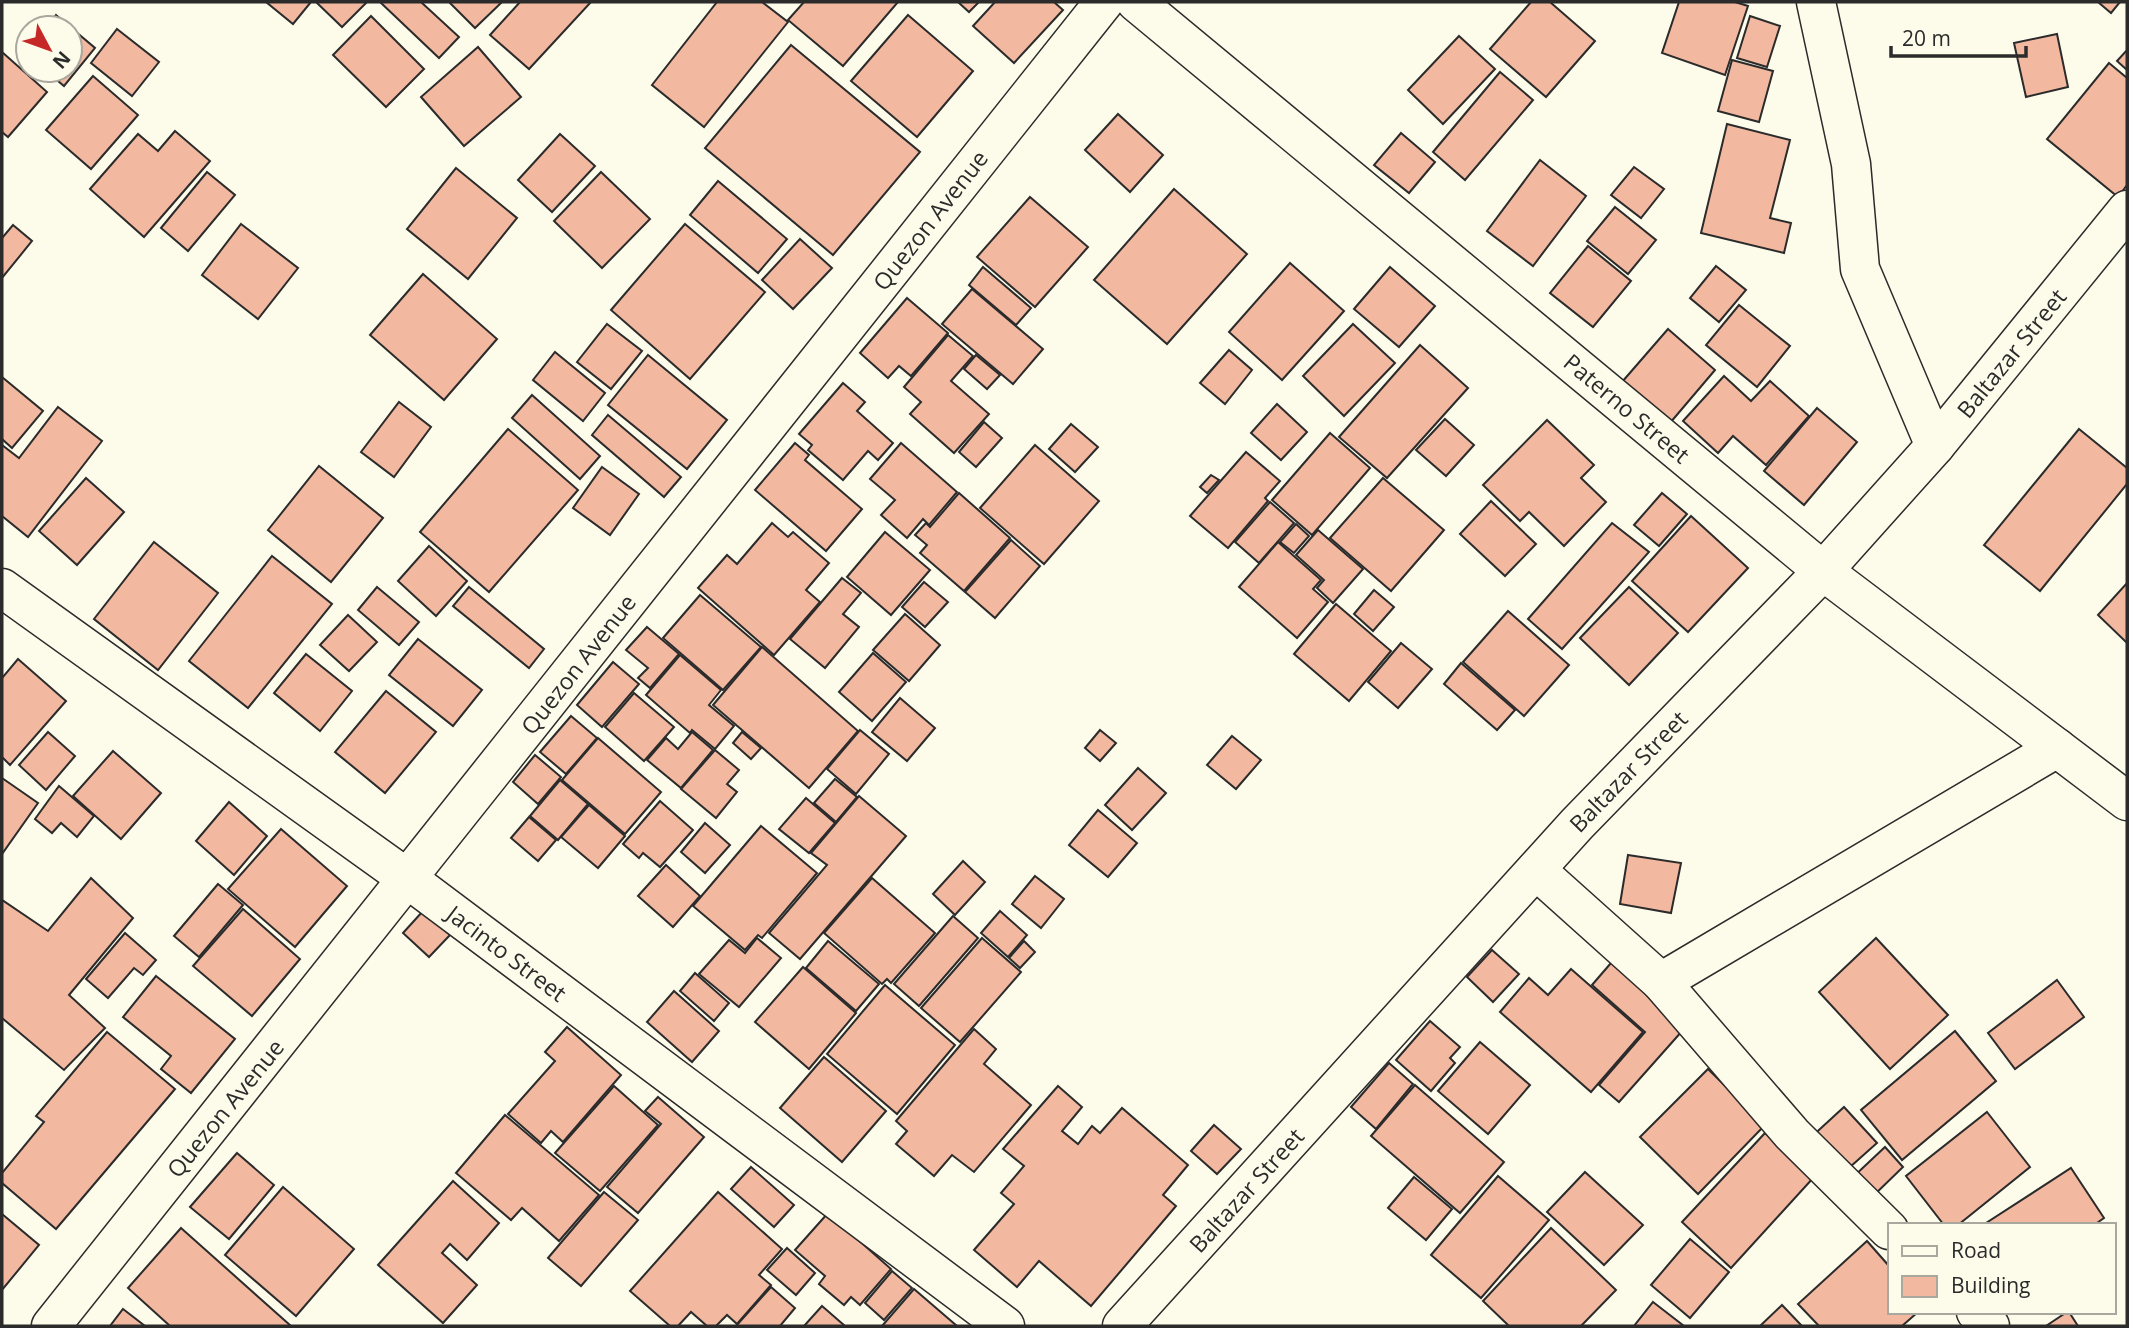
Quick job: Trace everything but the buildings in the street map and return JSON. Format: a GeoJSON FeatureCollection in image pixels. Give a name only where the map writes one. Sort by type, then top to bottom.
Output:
{"type":"FeatureCollection","features":[{"type":"Feature","properties":{"kind":"street","name":"Quezon Avenue"},"geometry":{"type":"LineString","coordinates":[[51,1326],[1104,2]]}},
{"type":"Feature","properties":{"kind":"street","name":"Paterno Street"},"geometry":{"type":"LineString","coordinates":[[1136,2],[1823,571],[2127,802]]}},
{"type":"Feature","properties":{"kind":"street"},"geometry":{"type":"LineString","coordinates":[[1816,2],[1851,164],[1860,269],[1935,446]]}},
{"type":"Feature","properties":{"kind":"street","name":"Baltazar Street"},"geometry":{"type":"LineString","coordinates":[[1122,1326],[1536,870],[1823,571],[1935,446],[2127,210]]}},
{"type":"Feature","properties":{"kind":"street","name":"Jacinto Street"},"geometry":{"type":"LineString","coordinates":[[2,588],[408,879],[1005,1326]]}},
{"type":"Feature","properties":{"kind":"street"},"geometry":{"type":"LineString","coordinates":[[1661,982],[2057,748]]}},
{"type":"Feature","properties":{"kind":"street"},"geometry":{"type":"LineString","coordinates":[[1536,870],[1661,982],[1792,1134],[1888,1229]]}}]}
